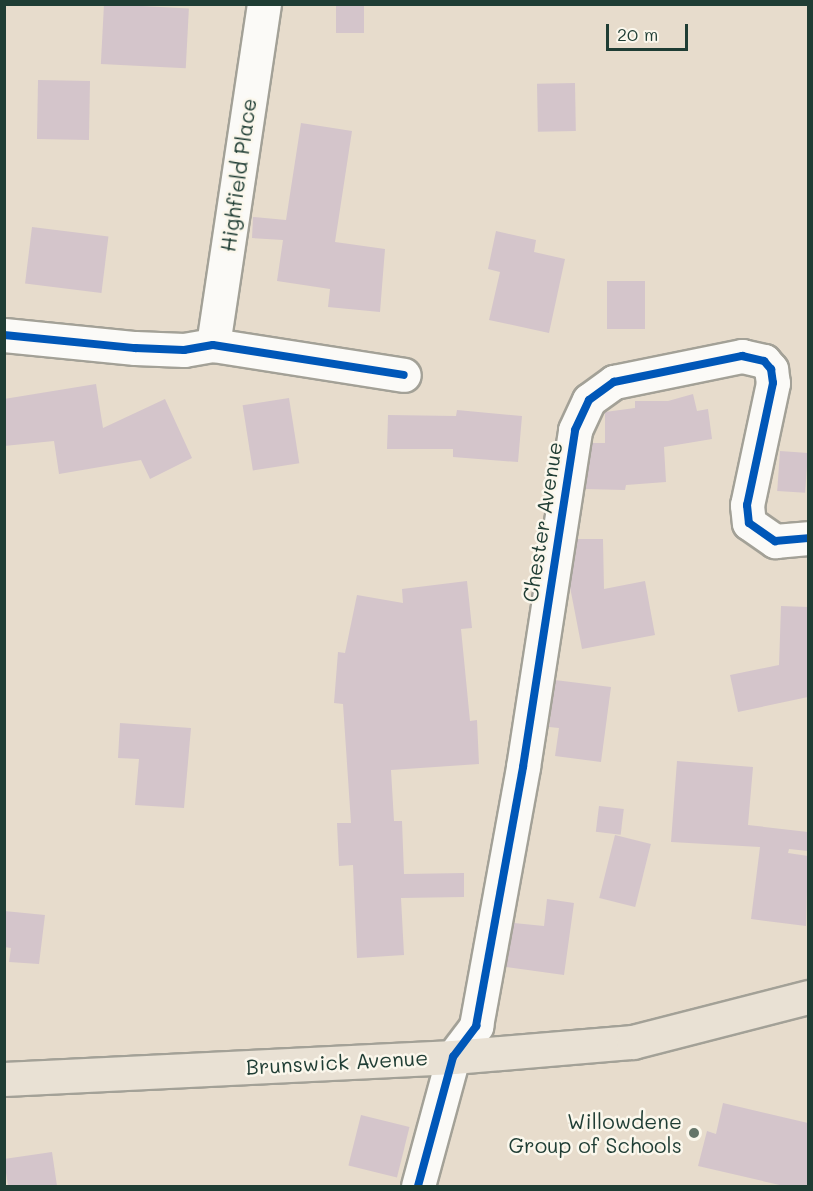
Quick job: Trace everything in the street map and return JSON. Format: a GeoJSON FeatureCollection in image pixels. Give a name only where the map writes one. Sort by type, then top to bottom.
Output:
{"type":"FeatureCollection","features":[{"type":"Feature","properties":{"kind":"main road","name":"Brunswick Avenue"},"geometry":{"type":"LineString","coordinates":[[4,1079],[453,1057],[633,1042],[808,997]]}},
{"type":"Feature","properties":{"kind":"street","name":"Highfield Place"},"geometry":{"type":"LineString","coordinates":[[213,345],[264,4]]}},
{"type":"Feature","properties":{"kind":"street"},"geometry":{"type":"LineString","coordinates":[[4,335],[145,349],[184,350],[213,345],[404,375]]}},
{"type":"Feature","properties":{"kind":"street","name":"Chester Avenue"},"geometry":{"type":"LineString","coordinates":[[453,1057],[477,1026],[523,767],[574,430],[589,400],[614,382],[742,356],[764,361],[771,369],[773,383],[747,506],[749,523],[775,541],[808,538]]}},
{"type":"Feature","properties":{"kind":"street"},"geometry":{"type":"LineString","coordinates":[[418,1186],[453,1057]]}},
{"type":"Feature","properties":{"kind":"building"},"geometry":{"type":"Polygon","coordinates":[[[104,4],[189,8],[186,68],[101,64],[104,4]]]}},
{"type":"Feature","properties":{"kind":"building"},"geometry":{"type":"Polygon","coordinates":[[[336,4],[364,4],[364,33],[336,33],[336,4]]]}},
{"type":"Feature","properties":{"kind":"building"},"geometry":{"type":"Polygon","coordinates":[[[38,80],[90,81],[89,140],[37,139],[38,80]]]}},
{"type":"Feature","properties":{"kind":"building"},"geometry":{"type":"Polygon","coordinates":[[[575,83],[576,131],[538,132],[537,84],[575,83]]]}},
{"type":"Feature","properties":{"kind":"building"},"geometry":{"type":"Polygon","coordinates":[[[301,123],[352,131],[335,242],[385,249],[380,312],[328,307],[330,289],[277,281],[283,240],[252,238],[253,217],[286,220],[301,123]]]}},
{"type":"Feature","properties":{"kind":"building"},"geometry":{"type":"Polygon","coordinates":[[[32,227],[108,236],[101,293],[25,284],[32,227]]]}},
{"type":"Feature","properties":{"kind":"building"},"geometry":{"type":"Polygon","coordinates":[[[496,231],[536,240],[534,252],[565,259],[549,333],[489,320],[500,272],[488,269],[496,231]]]}},
{"type":"Feature","properties":{"kind":"building"},"geometry":{"type":"Polygon","coordinates":[[[607,281],[645,281],[645,329],[607,329],[607,281]]]}},
{"type":"Feature","properties":{"kind":"building"},"geometry":{"type":"Polygon","coordinates":[[[96,384],[103,428],[165,399],[192,458],[150,479],[141,460],[59,474],[54,441],[4,446],[4,399],[96,384]]]}},
{"type":"Feature","properties":{"kind":"building"},"geometry":{"type":"Polygon","coordinates":[[[693,394],[697,411],[708,409],[712,439],[664,447],[666,482],[626,485],[625,490],[585,489],[592,443],[605,443],[605,412],[635,408],[635,401],[668,401],[693,394]]]}},
{"type":"Feature","properties":{"kind":"building"},"geometry":{"type":"Polygon","coordinates":[[[289,398],[299,463],[253,471],[243,405],[289,398]]]}},
{"type":"Feature","properties":{"kind":"building"},"geometry":{"type":"Polygon","coordinates":[[[457,410],[522,416],[518,462],[453,457],[453,449],[387,449],[388,415],[456,416],[457,410]]]}},
{"type":"Feature","properties":{"kind":"building"},"geometry":{"type":"Polygon","coordinates":[[[780,451],[808,453],[805,493],[777,491],[780,451]]]}},
{"type":"Feature","properties":{"kind":"building"},"geometry":{"type":"Polygon","coordinates":[[[577,539],[603,539],[604,589],[645,581],[655,635],[582,649],[570,587],[577,539]]]}},
{"type":"Feature","properties":{"kind":"building"},"geometry":{"type":"Polygon","coordinates":[[[467,581],[472,628],[461,629],[470,721],[477,720],[479,764],[391,770],[394,821],[402,821],[404,874],[464,873],[464,897],[401,898],[404,955],[357,958],[353,865],[339,866],[337,823],[351,823],[343,704],[334,703],[338,652],[345,653],[357,595],[403,603],[402,589],[467,581]]]}},
{"type":"Feature","properties":{"kind":"building"},"geometry":{"type":"Polygon","coordinates":[[[781,606],[808,607],[808,697],[738,712],[730,675],[779,665],[781,606]]]}},
{"type":"Feature","properties":{"kind":"building"},"geometry":{"type":"Polygon","coordinates":[[[555,680],[611,687],[601,762],[555,756],[559,728],[549,727],[555,680]]]}},
{"type":"Feature","properties":{"kind":"building"},"geometry":{"type":"Polygon","coordinates":[[[120,723],[191,728],[184,808],[135,805],[139,759],[118,758],[120,723]]]}},
{"type":"Feature","properties":{"kind":"building"},"geometry":{"type":"Polygon","coordinates":[[[677,761],[753,767],[748,825],[808,832],[808,851],[789,849],[788,853],[808,856],[806,926],[751,919],[760,847],[671,842],[677,761]]]}},
{"type":"Feature","properties":{"kind":"building"},"geometry":{"type":"Polygon","coordinates":[[[599,806],[624,809],[621,835],[596,832],[599,806]]]}},
{"type":"Feature","properties":{"kind":"building"},"geometry":{"type":"Polygon","coordinates":[[[615,835],[651,844],[635,907],[599,898],[615,835]]]}},
{"type":"Feature","properties":{"kind":"building"},"geometry":{"type":"Polygon","coordinates":[[[547,899],[574,903],[564,975],[506,967],[514,923],[544,926],[547,899]]]}},
{"type":"Feature","properties":{"kind":"building"},"geometry":{"type":"Polygon","coordinates":[[[4,911],[45,915],[39,964],[9,962],[11,948],[4,947],[4,911]]]}},
{"type":"Feature","properties":{"kind":"building"},"geometry":{"type":"Polygon","coordinates":[[[723,1103],[808,1123],[808,1186],[784,1186],[698,1166],[707,1131],[716,1134],[723,1103]]]}},
{"type":"Feature","properties":{"kind":"building"},"geometry":{"type":"Polygon","coordinates":[[[361,1115],[410,1127],[397,1178],[348,1165],[361,1115]]]}},
{"type":"Feature","properties":{"kind":"building"},"geometry":{"type":"Polygon","coordinates":[[[52,1152],[57,1186],[8,1186],[4,1159],[52,1152]]]}},
{"type":"Feature","properties":{"kind":"cycle path"},"geometry":{"type":"LineString","coordinates":[[4,335],[135,348],[184,350],[213,345],[404,375]]}},
{"type":"Feature","properties":{"kind":"cycle path"},"geometry":{"type":"LineString","coordinates":[[418,1186],[453,1057],[476,1026],[523,767],[575,430],[589,400],[614,382],[742,356],[764,361],[771,369],[773,383],[747,505],[749,523],[775,541],[808,538]]}},
{"type":"Feature","properties":{"kind":"place","name":"Willowdene Group of Schools"},"geometry":{"type":"Point","coordinates":[694,1133]}}]}
